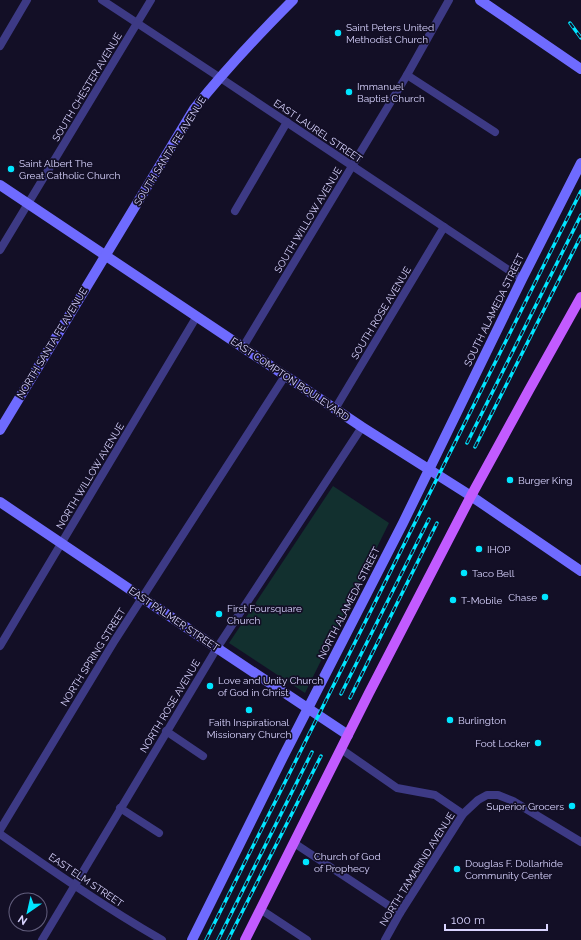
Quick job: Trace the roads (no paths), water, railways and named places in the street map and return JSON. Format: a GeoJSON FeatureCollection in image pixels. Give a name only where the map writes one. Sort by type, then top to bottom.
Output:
{"type":"FeatureCollection","features":[{"type":"Feature","properties":{"kind":"main road","name":"SOUTH SANTA FE AVENUE"},"geometry":{"type":"LineString","coordinates":[[105,256],[194,109],[219,76],[293,0]]}},
{"type":"Feature","properties":{"kind":"main road"},"geometry":{"type":"LineString","coordinates":[[480,0],[581,69]]}},
{"type":"Feature","properties":{"kind":"main road","name":"SOUTH ALAMEDA STREET"},"geometry":{"type":"LineString","coordinates":[[430,470],[522,279],[581,163]]}},
{"type":"Feature","properties":{"kind":"main road","name":"EAST COMPTON BOULEVARD"},"geometry":{"type":"LineString","coordinates":[[0,185],[362,427],[471,496],[581,571]]}},
{"type":"Feature","properties":{"kind":"main road","name":"NORTH SANTA FE AVENUE"},"geometry":{"type":"LineString","coordinates":[[0,430],[105,256]]}},
{"type":"Feature","properties":{"kind":"main road"},"geometry":{"type":"LineString","coordinates":[[245,940],[348,735],[471,496],[581,297]]}},
{"type":"Feature","properties":{"kind":"main road","name":"NORTH ALAMEDA STREET"},"geometry":{"type":"LineString","coordinates":[[192,940],[430,470]]}},
{"type":"Feature","properties":{"kind":"main road","name":"EAST PALMER STREET"},"geometry":{"type":"LineString","coordinates":[[0,502],[348,735]]}},
{"type":"Feature","properties":{"kind":"street"},"geometry":{"type":"LineString","coordinates":[[0,46],[27,0]]}},
{"type":"Feature","properties":{"kind":"street","name":"EAST LAUREL STREET"},"geometry":{"type":"LineString","coordinates":[[102,0],[219,76],[522,279]]}},
{"type":"Feature","properties":{"kind":"street","name":"SOUTH CHESTER AVENUE"},"geometry":{"type":"LineString","coordinates":[[0,250],[151,0]]}},
{"type":"Feature","properties":{"kind":"street","name":"SOUTH WILLOW AVENUE"},"geometry":{"type":"LineString","coordinates":[[243,348],[407,75],[450,0]]}},
{"type":"Feature","properties":{"kind":"street"},"geometry":{"type":"LineString","coordinates":[[407,75],[495,132]]}},
{"type":"Feature","properties":{"kind":"street"},"geometry":{"type":"LineString","coordinates":[[235,211],[287,122]]}},
{"type":"Feature","properties":{"kind":"street","name":"SOUTH ROSE AVENUE"},"geometry":{"type":"LineString","coordinates":[[335,409],[444,226]]}},
{"type":"Feature","properties":{"kind":"street","name":"NORTH WILLOW AVENUE"},"geometry":{"type":"LineString","coordinates":[[0,646],[197,316]]}},
{"type":"Feature","properties":{"kind":"street","name":"NORTH SPRING STREET"},"geometry":{"type":"LineString","coordinates":[[0,830],[115,640],[286,376]]}},
{"type":"Feature","properties":{"kind":"street","name":"NORTH ROSE AVENUE"},"geometry":{"type":"LineString","coordinates":[[42,940],[216,648],[362,427]]}},
{"type":"Feature","properties":{"kind":"street"},"geometry":{"type":"LineString","coordinates":[[166,731],[203,756]]}},
{"type":"Feature","properties":{"kind":"street"},"geometry":{"type":"LineString","coordinates":[[341,749],[397,788],[435,795],[463,814]]}},
{"type":"Feature","properties":{"kind":"street","name":"NORTH TAMARIND AVENUE"},"geometry":{"type":"LineString","coordinates":[[385,940],[400,913],[463,814],[478,800],[487,795],[498,795],[513,801],[581,842]]}},
{"type":"Feature","properties":{"kind":"street"},"geometry":{"type":"LineString","coordinates":[[120,808],[159,833]]}},
{"type":"Feature","properties":{"kind":"street","name":"EAST ELM STREET"},"geometry":{"type":"LineString","coordinates":[[0,834],[74,885],[162,940]]}},
{"type":"Feature","properties":{"kind":"street"},"geometry":{"type":"LineString","coordinates":[[294,843],[400,913]]}},
{"type":"Feature","properties":{"kind":"street"},"geometry":{"type":"LineString","coordinates":[[260,909],[307,940]]}},
{"type":"Feature","properties":{"kind":"railway"},"geometry":{"type":"LineString","coordinates":[[570,23],[581,38]]}},
{"type":"Feature","properties":{"kind":"railway"},"geometry":{"type":"LineString","coordinates":[[206,940],[581,191]]}},
{"type":"Feature","properties":{"kind":"railway"},"geometry":{"type":"LineString","coordinates":[[467,443],[581,215]]}},
{"type":"Feature","properties":{"kind":"railway"},"geometry":{"type":"LineString","coordinates":[[475,447],[581,236]]}},
{"type":"Feature","properties":{"kind":"railway"},"geometry":{"type":"LineString","coordinates":[[341,694],[429,519]]}},
{"type":"Feature","properties":{"kind":"railway"},"geometry":{"type":"LineString","coordinates":[[350,698],[437,523]]}},
{"type":"Feature","properties":{"kind":"railway"},"geometry":{"type":"LineString","coordinates":[[218,940],[312,752]]}},
{"type":"Feature","properties":{"kind":"railway"},"geometry":{"type":"LineString","coordinates":[[228,940],[321,756]]}},
{"type":"Feature","properties":{"kind":"place","name":"Saint Peters United Methodist Church"},"geometry":{"type":"Point","coordinates":[338,33]}},
{"type":"Feature","properties":{"kind":"place","name":"Immanuel Baptist Church"},"geometry":{"type":"Point","coordinates":[349,92]}},
{"type":"Feature","properties":{"kind":"place","name":"Saint Albert The Great Catholic Church"},"geometry":{"type":"Point","coordinates":[11,169]}},
{"type":"Feature","properties":{"kind":"place","name":"Burger King"},"geometry":{"type":"Point","coordinates":[510,480]}},
{"type":"Feature","properties":{"kind":"place","name":"IHOP"},"geometry":{"type":"Point","coordinates":[479,549]}},
{"type":"Feature","properties":{"kind":"place","name":"Taco Bell"},"geometry":{"type":"Point","coordinates":[464,573]}},
{"type":"Feature","properties":{"kind":"place","name":"Chase"},"geometry":{"type":"Point","coordinates":[545,597]}},
{"type":"Feature","properties":{"kind":"place","name":"T-Mobile"},"geometry":{"type":"Point","coordinates":[453,600]}},
{"type":"Feature","properties":{"kind":"place","name":"First Foursquare Church"},"geometry":{"type":"Point","coordinates":[219,614]}},
{"type":"Feature","properties":{"kind":"place","name":"Love and Unity Church of God in Christ"},"geometry":{"type":"Point","coordinates":[210,686]}},
{"type":"Feature","properties":{"kind":"place","name":"Faith Inspirational Missionary Church"},"geometry":{"type":"Point","coordinates":[249,710]}},
{"type":"Feature","properties":{"kind":"place","name":"Burlington"},"geometry":{"type":"Point","coordinates":[450,720]}},
{"type":"Feature","properties":{"kind":"place","name":"Foot Locker"},"geometry":{"type":"Point","coordinates":[538,743]}},
{"type":"Feature","properties":{"kind":"place","name":"Superior Grocers"},"geometry":{"type":"Point","coordinates":[572,806]}},
{"type":"Feature","properties":{"kind":"place","name":"Church of God of Prophecy"},"geometry":{"type":"Point","coordinates":[306,862]}},
{"type":"Feature","properties":{"kind":"place","name":"Douglas F. Dollarhide Community Center"},"geometry":{"type":"Point","coordinates":[457,869]}}]}
